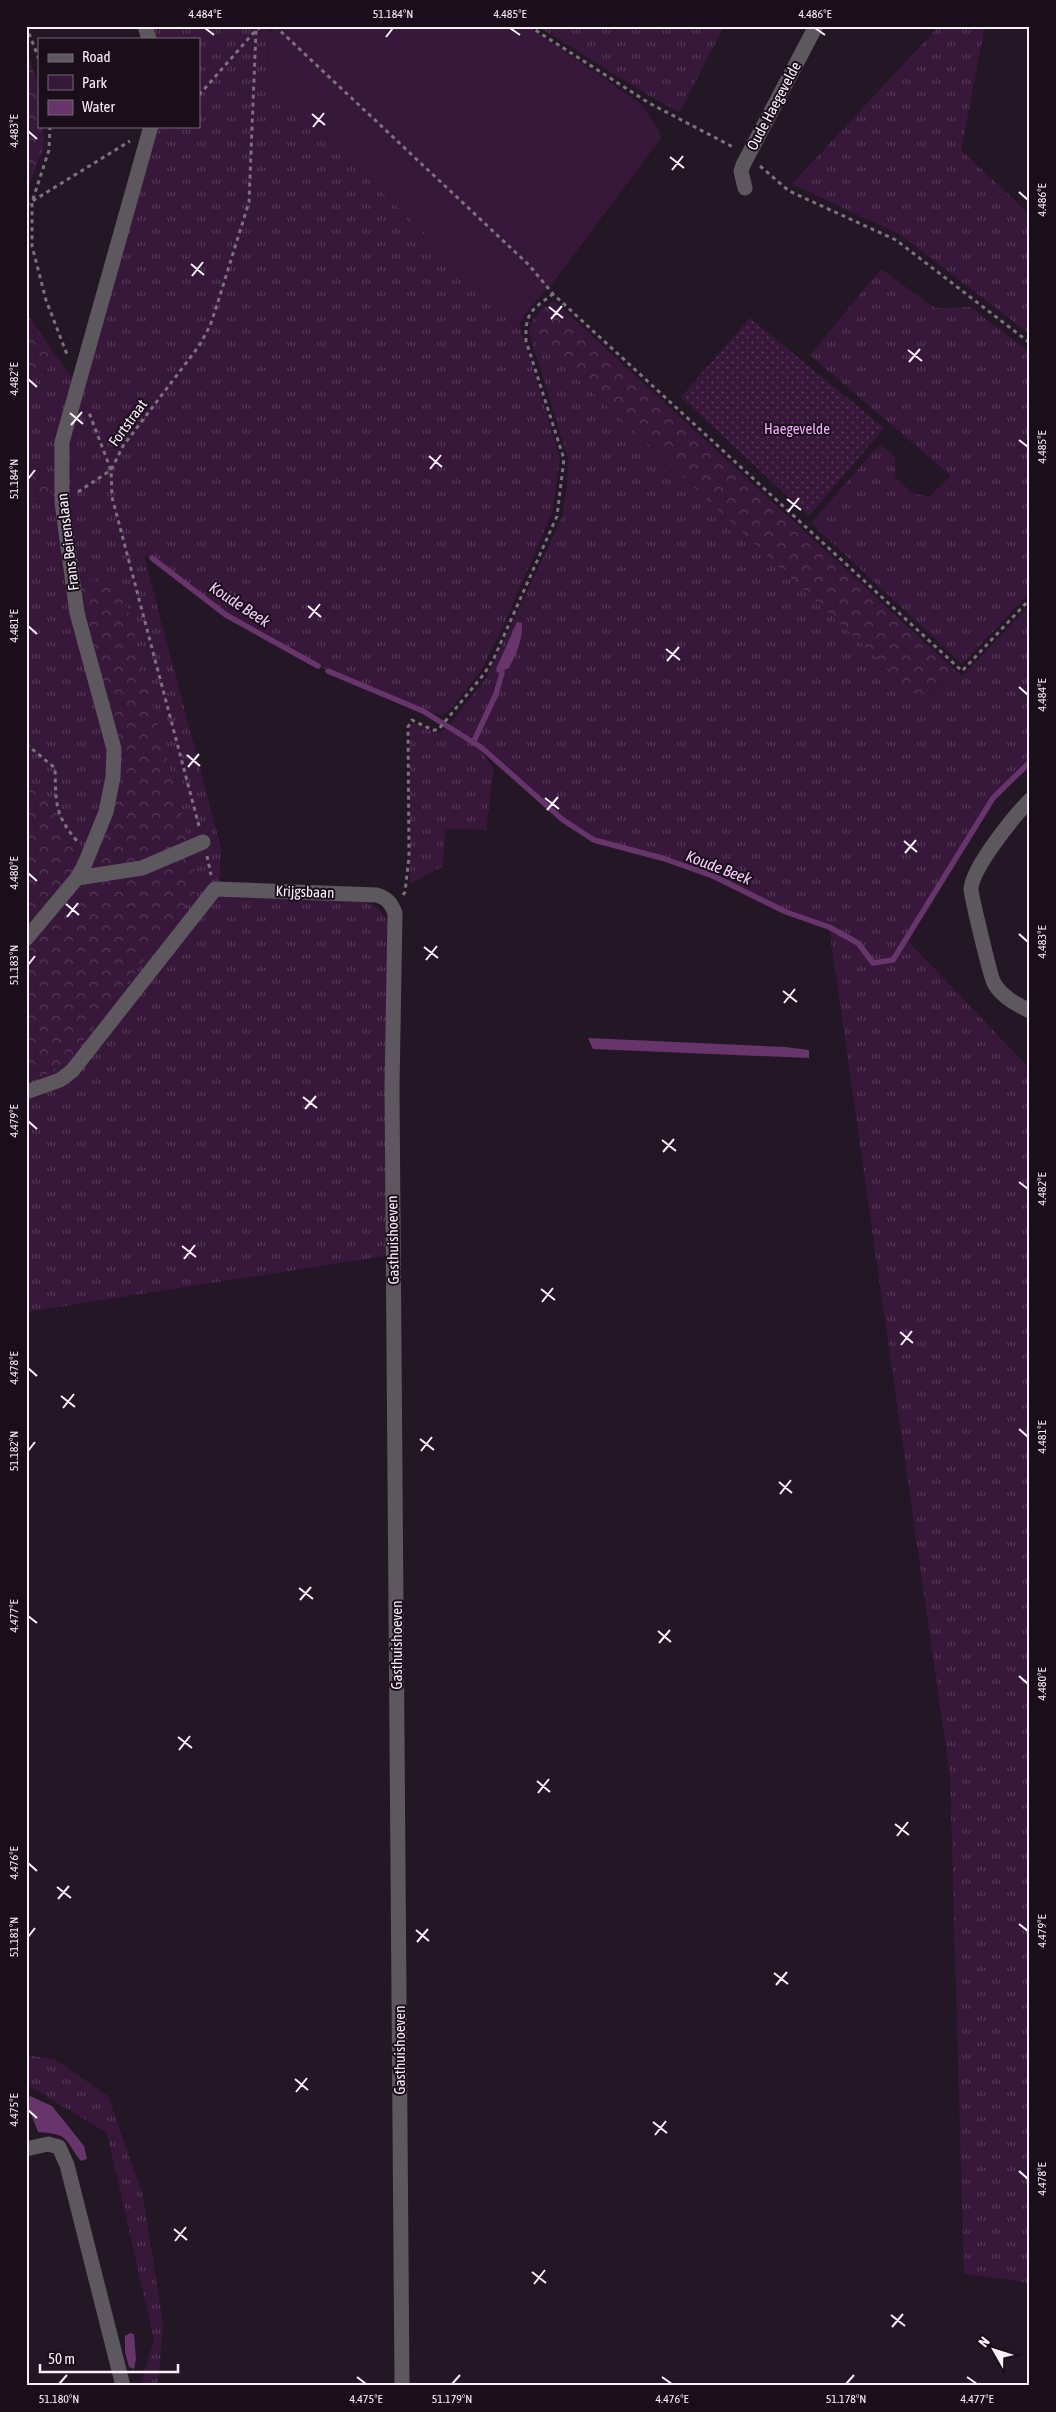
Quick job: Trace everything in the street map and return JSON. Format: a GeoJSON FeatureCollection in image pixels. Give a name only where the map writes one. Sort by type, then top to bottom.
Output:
{"type":"FeatureCollection","features":[{"type":"Feature","properties":{"kind":"street"},"geometry":{"type":"LineString","coordinates":[[145,26],[149,38]]}},
{"type":"Feature","properties":{"kind":"street","name":"Oude Haegevelde"},"geometry":{"type":"LineString","coordinates":[[746,188],[741,171],[816,26]]}},
{"type":"Feature","properties":{"kind":"street","name":"Frans Beirenslaan"},"geometry":{"type":"LineString","coordinates":[[26,939],[77,878],[90,855],[106,812],[115,762],[114,749],[77,613],[62,502],[62,442],[151,128]]}},
{"type":"Feature","properties":{"kind":"street"},"geometry":{"type":"LineString","coordinates":[[1030,800],[1016,814],[977,871],[971,890],[993,982],[1010,1000],[1030,1011]]}},
{"type":"Feature","properties":{"kind":"street"},"geometry":{"type":"LineString","coordinates":[[77,878],[142,868],[204,842]]}},
{"type":"Feature","properties":{"kind":"street"},"geometry":{"type":"LineString","coordinates":[[26,1092],[60,1080],[72,1071],[215,889]]}},
{"type":"Feature","properties":{"kind":"street","name":"Krijgsbaan"},"geometry":{"type":"LineString","coordinates":[[215,889],[378,895],[386,898],[392,905]]}},
{"type":"Feature","properties":{"kind":"street","name":"Gasthuishoeven"},"geometry":{"type":"LineString","coordinates":[[392,905],[395,913],[392,1097],[402,2386]]}},
{"type":"Feature","properties":{"kind":"street"},"geometry":{"type":"LineString","coordinates":[[26,2149],[48,2144],[59,2147],[67,2165],[123,2386]]}},
{"type":"Feature","properties":{"kind":"path"},"geometry":{"type":"LineString","coordinates":[[26,26],[38,56]]}},
{"type":"Feature","properties":{"kind":"path"},"geometry":{"type":"LineString","coordinates":[[200,94],[255,28],[263,26]]}},
{"type":"Feature","properties":{"kind":"path"},"geometry":{"type":"LineString","coordinates":[[275,26],[529,265],[553,294],[962,671],[1030,599]]}},
{"type":"Feature","properties":{"kind":"path"},"geometry":{"type":"LineString","coordinates":[[529,26],[649,103],[748,155],[789,191],[896,240],[1030,343]]}},
{"type":"Feature","properties":{"kind":"path","name":"Fortstraat"},"geometry":{"type":"LineString","coordinates":[[215,889],[112,497],[111,470],[123,446],[199,346],[210,326],[218,305],[249,202],[255,28]]}},
{"type":"Feature","properties":{"kind":"path"},"geometry":{"type":"LineString","coordinates":[[50,128],[49,150],[32,202],[32,246],[46,300],[69,360]]}},
{"type":"Feature","properties":{"kind":"path"},"geometry":{"type":"LineString","coordinates":[[26,205],[151,128]]}},
{"type":"Feature","properties":{"kind":"path"},"geometry":{"type":"LineString","coordinates":[[392,905],[406,892],[409,857],[408,727],[412,720],[433,730],[438,730],[484,674],[494,658],[557,516],[564,459],[526,341],[526,322],[532,309],[553,294]]}},
{"type":"Feature","properties":{"kind":"path"},"geometry":{"type":"LineString","coordinates":[[62,502],[111,470],[79,385]]}},
{"type":"Feature","properties":{"kind":"path"},"geometry":{"type":"LineString","coordinates":[[26,744],[56,768],[56,802],[63,825],[90,855]]}},
{"type":"Feature","properties":{"kind":"green space"},"geometry":{"type":"Polygon","coordinates":[[[145,26],[269,26],[268,82],[519,324],[560,458],[552,513],[503,627],[481,671],[448,712],[441,715],[423,711],[347,680],[297,655],[226,615],[161,561],[144,556],[221,848],[219,897],[236,895],[363,902],[379,910],[388,926],[385,1256],[26,1312],[26,1082],[48,1074],[198,889],[190,846],[113,777],[84,849],[63,825],[56,802],[26,783],[26,497],[49,504],[46,477],[26,457],[26,373],[42,376],[56,356],[78,385],[150,128],[200,128],[200,38],[149,38],[145,26]]]}},
{"type":"Feature","properties":{"kind":"green space"},"geometry":{"type":"Polygon","coordinates":[[[274,26],[527,26],[640,103],[657,127],[661,138],[551,285],[526,312],[519,324],[268,82],[269,33],[274,26]]]}},
{"type":"Feature","properties":{"kind":"green space"},"geometry":{"type":"Polygon","coordinates":[[[537,26],[724,26],[680,112],[648,95],[537,26]]]}},
{"type":"Feature","properties":{"kind":"green space"},"geometry":{"type":"Polygon","coordinates":[[[939,26],[985,26],[961,150],[1028,213],[1030,211],[1030,334],[899,234],[792,184],[939,26]]]}},
{"type":"Feature","properties":{"kind":"green space"},"geometry":{"type":"Polygon","coordinates":[[[26,47],[38,86],[38,128],[43,128],[44,146],[26,194],[26,47]]]}},
{"type":"Feature","properties":{"kind":"green space"},"geometry":{"type":"Polygon","coordinates":[[[881,269],[935,308],[970,307],[1030,352],[1030,593],[962,664],[811,523],[880,444],[895,457],[895,477],[912,493],[929,497],[951,476],[810,355],[881,269]]]}},
{"type":"Feature","properties":{"kind":"green space"},"geometry":{"type":"Polygon","coordinates":[[[554,301],[954,669],[924,702],[529,333],[534,318],[554,301]]]}},
{"type":"Feature","properties":{"kind":"green space"},"geometry":{"type":"Polygon","coordinates":[[[26,312],[56,356],[42,376],[26,373],[26,312]]]}},
{"type":"Feature","properties":{"kind":"green space","name":"Haegevelde"},"geometry":{"type":"Polygon","coordinates":[[[750,318],[884,428],[809,516],[681,397],[750,318]]]}},
{"type":"Feature","properties":{"kind":"green space"},"geometry":{"type":"Polygon","coordinates":[[[529,333],[925,702],[954,669],[962,676],[1030,605],[1030,762],[993,798],[906,939],[1030,1069],[1030,2283],[964,2274],[950,1776],[829,927],[786,912],[713,876],[662,858],[594,840],[563,820],[482,748],[451,729],[452,721],[487,677],[562,517],[567,486],[568,458],[529,333]]]}},
{"type":"Feature","properties":{"kind":"green space"},"geometry":{"type":"Polygon","coordinates":[[[26,457],[46,477],[53,498],[49,504],[26,497],[26,457]]]}},
{"type":"Feature","properties":{"kind":"green space"},"geometry":{"type":"Polygon","coordinates":[[[98,578],[122,588],[190,846],[198,889],[74,1054],[48,1074],[26,1082],[26,783],[56,802],[63,825],[84,849],[113,777],[75,597],[87,581],[98,578]]]}},
{"type":"Feature","properties":{"kind":"green space"},"geometry":{"type":"Polygon","coordinates":[[[413,723],[440,733],[444,728],[481,751],[494,768],[486,830],[445,829],[443,866],[410,884],[410,728],[413,723]]]}},
{"type":"Feature","properties":{"kind":"green space"},"geometry":{"type":"Polygon","coordinates":[[[26,2055],[54,2059],[108,2096],[143,2196],[163,2324],[158,2386],[140,2386],[154,2340],[107,2133],[26,2084],[26,2055]]]}},
{"type":"Feature","properties":{"kind":"water"},"geometry":{"type":"Polygon","coordinates":[[[517,622],[522,623],[522,629],[516,652],[509,668],[497,673],[496,669],[517,622]]]}},
{"type":"Feature","properties":{"kind":"water"},"geometry":{"type":"Polygon","coordinates":[[[588,1038],[785,1047],[809,1050],[809,1058],[593,1049],[588,1038]]]}},
{"type":"Feature","properties":{"kind":"water"},"geometry":{"type":"Polygon","coordinates":[[[30,2096],[52,2106],[84,2146],[87,2159],[81,2161],[68,2142],[61,2136],[38,2132],[27,2103],[30,2096]]]}},
{"type":"Feature","properties":{"kind":"water"},"geometry":{"type":"Polygon","coordinates":[[[130,2333],[134,2334],[136,2359],[134,2369],[129,2367],[125,2352],[125,2336],[130,2333]]]}},
{"type":"Feature","properties":{"kind":"waterway","name":"Koude Beek"},"geometry":{"type":"LineString","coordinates":[[152,558],[226,615],[318,666]]}},
{"type":"Feature","properties":{"kind":"waterway","name":"Koude Beek"},"geometry":{"type":"LineString","coordinates":[[328,671],[423,711],[482,748],[563,820],[594,840],[662,858],[713,876],[786,912],[829,927],[858,943],[873,963],[893,960],[993,798],[1030,762]]}},
{"type":"Feature","properties":{"kind":"waterway"},"geometry":{"type":"LineString","coordinates":[[473,743],[496,694],[502,673]]}}]}
